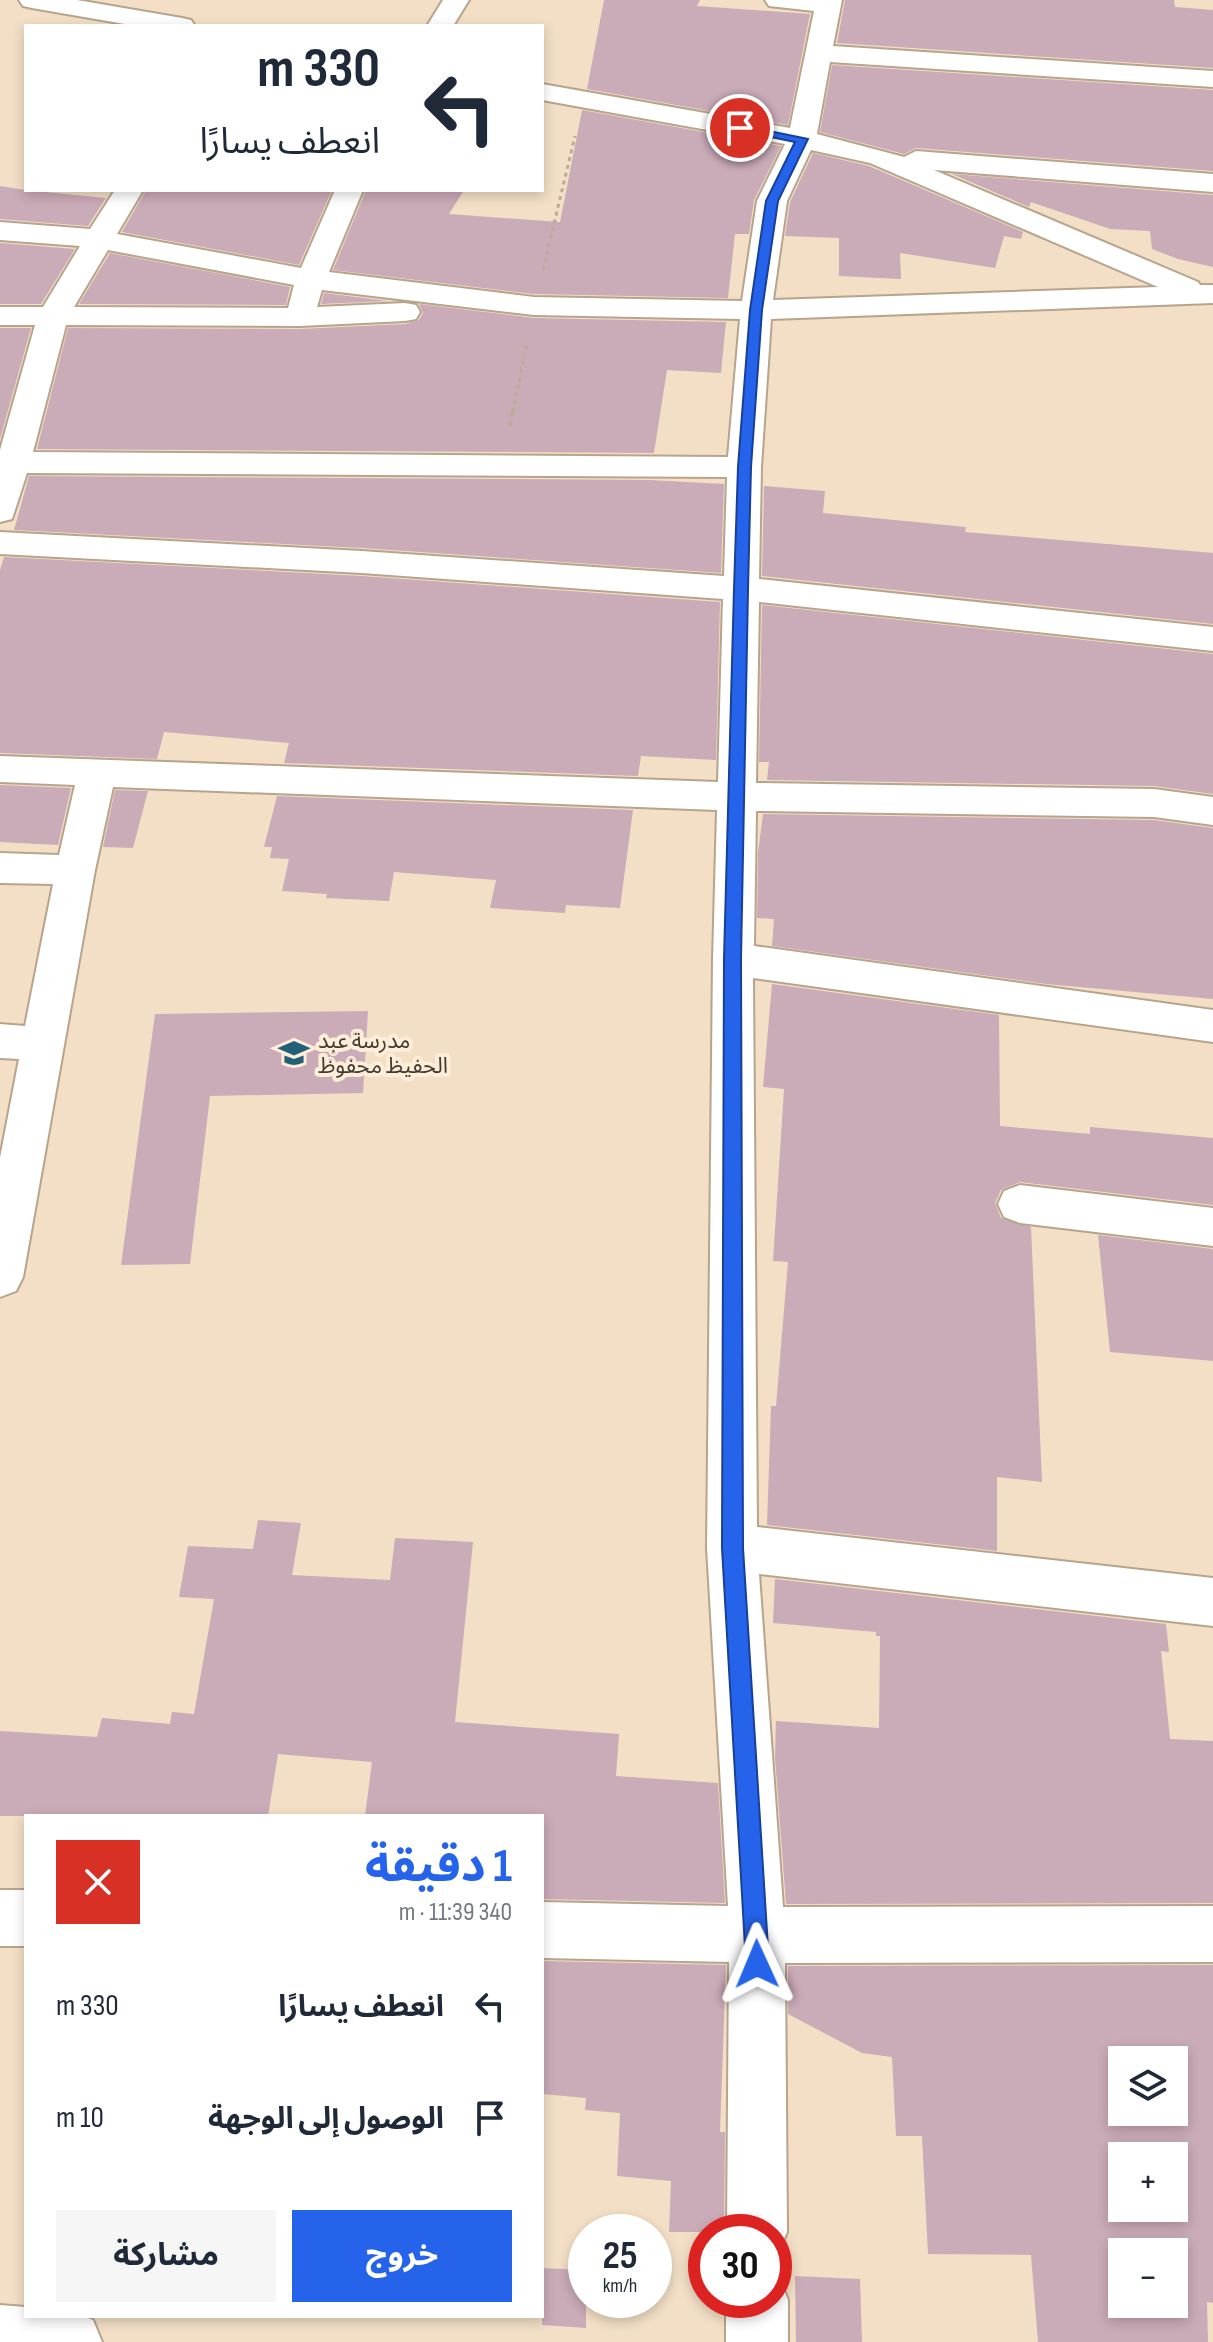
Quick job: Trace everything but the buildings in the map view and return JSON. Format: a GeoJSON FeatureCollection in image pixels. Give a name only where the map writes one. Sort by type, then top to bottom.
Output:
{"type":"FeatureCollection","features":[{"type":"Feature","properties":{"kind":"street"},"geometry":{"type":"LineString","coordinates":[[32,0],[170,24],[177,0]]}},
{"type":"Feature","properties":{"kind":"street"},"geometry":{"type":"LineString","coordinates":[[441,24],[456,0]]}},
{"type":"Feature","properties":{"kind":"street"},"geometry":{"type":"LineString","coordinates":[[757,2214],[757,1935],[732,1548],[733,959],[744,467],[756,310],[772,201],[802,139],[828,2],[778,0]]}},
{"type":"Feature","properties":{"kind":"street"},"geometry":{"type":"LineString","coordinates":[[818,53],[1213,79]]}},
{"type":"Feature","properties":{"kind":"street"},"geometry":{"type":"LineString","coordinates":[[544,92],[802,139],[879,157],[1213,183]]}},
{"type":"Feature","properties":{"kind":"street"},"geometry":{"type":"LineString","coordinates":[[879,157],[1208,295]]}},
{"type":"Feature","properties":{"kind":"street"},"geometry":{"type":"LineString","coordinates":[[0,511],[7,462],[53,316],[128,192]]}},
{"type":"Feature","properties":{"kind":"street"},"geometry":{"type":"LineString","coordinates":[[300,317],[309,279],[348,192]]}},
{"type":"Feature","properties":{"kind":"street"},"geometry":{"type":"LineString","coordinates":[[0,231],[98,239],[309,279],[534,306]]}},
{"type":"Feature","properties":{"kind":"street"},"geometry":{"type":"LineString","coordinates":[[0,316],[300,317],[534,306],[756,310],[1208,295]]}},
{"type":"Feature","properties":{"kind":"street"},"geometry":{"type":"LineString","coordinates":[[7,462],[744,467]]}},
{"type":"Feature","properties":{"kind":"street"},"geometry":{"type":"LineString","coordinates":[[0,543],[362,562],[741,589],[1213,639]]}},
{"type":"Feature","properties":{"kind":"street"},"geometry":{"type":"LineString","coordinates":[[0,769],[737,797],[1154,803],[1213,811]]}},
{"type":"Feature","properties":{"kind":"street"},"geometry":{"type":"LineString","coordinates":[[3,1249],[75,870],[97,772]]}},
{"type":"Feature","properties":{"kind":"street"},"geometry":{"type":"LineString","coordinates":[[0,868],[75,870]]}},
{"type":"Feature","properties":{"kind":"street"},"geometry":{"type":"LineString","coordinates":[[733,959],[1213,1026]]}},
{"type":"Feature","properties":{"kind":"street"},"geometry":{"type":"LineString","coordinates":[[0,1041],[43,1043]]}},
{"type":"Feature","properties":{"kind":"street"},"geometry":{"type":"LineString","coordinates":[[1020,1204],[1213,1227]]}},
{"type":"Feature","properties":{"kind":"street"},"geometry":{"type":"LineString","coordinates":[[732,1548],[1213,1602]]}},
{"type":"Feature","properties":{"kind":"street"},"geometry":{"type":"LineString","coordinates":[[0,1918],[24,1918]]}},
{"type":"Feature","properties":{"kind":"street"},"geometry":{"type":"LineString","coordinates":[[544,1930],[757,1935],[1213,1934]]}},
{"type":"Feature","properties":{"kind":"street"},"geometry":{"type":"LineString","coordinates":[[757,2318],[757,2342]]}},
{"type":"Feature","properties":{"kind":"street"},"geometry":{"type":"LineString","coordinates":[[0,2336],[71,2342]]}},
{"type":"Feature","properties":{"kind":"path"},"geometry":{"type":"LineString","coordinates":[[502,465],[534,306],[584,100]]}},
{"type":"Feature","properties":{"kind":"place","name":"مدرسة عبد الحفيظ محفوظ"},"geometry":{"type":"Point","coordinates":[294,1053]}},
{"type":"Feature","properties":{"kind":"route"},"geometry":{"type":"LineString","coordinates":[[740,128],[802,139],[772,201],[756,310],[744,467],[733,959],[732,1548],[757,1964]]}}]}
